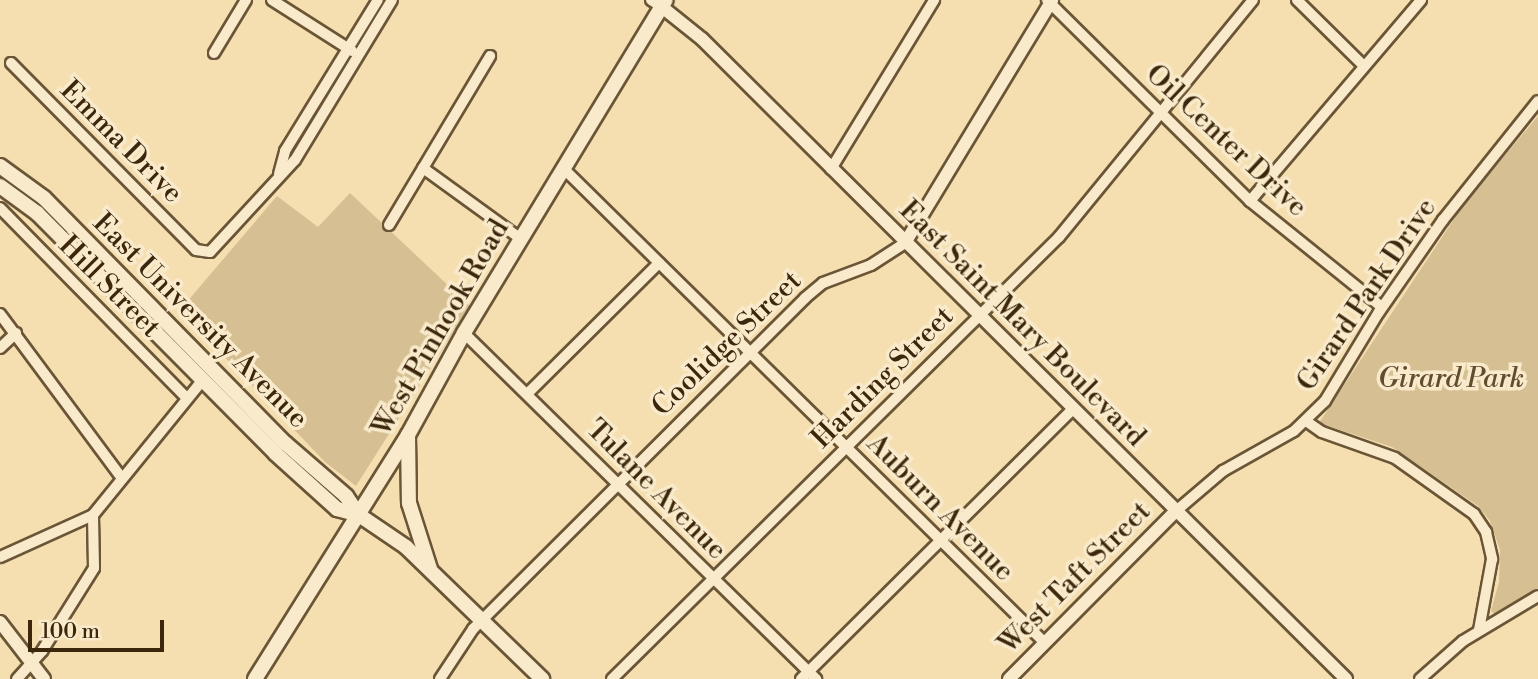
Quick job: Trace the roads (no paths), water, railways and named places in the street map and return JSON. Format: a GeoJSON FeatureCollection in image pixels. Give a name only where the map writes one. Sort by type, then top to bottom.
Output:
{"type":"FeatureCollection","features":[{"type":"Feature","properties":{"kind":"main road","name":"West Pinhook Road"},"geometry":{"type":"LineString","coordinates":[[255,679],[408,435],[464,333],[564,169],[659,2]]}},
{"type":"Feature","properties":{"kind":"main road","name":"East University Avenue"},"geometry":{"type":"LineString","coordinates":[[0,166],[44,198],[322,478],[346,496],[359,515],[430,569],[542,679]]}},
{"type":"Feature","properties":{"kind":"main road"},"geometry":{"type":"LineString","coordinates":[[2,191],[14,175]]}},
{"type":"Feature","properties":{"kind":"main road","name":"East University Avenue"},"geometry":{"type":"LineString","coordinates":[[2,191],[37,214],[202,380],[337,509],[359,515]]}},
{"type":"Feature","properties":{"kind":"main road"},"geometry":{"type":"LineString","coordinates":[[202,380],[213,369]]}},
{"type":"Feature","properties":{"kind":"main road"},"geometry":{"type":"LineString","coordinates":[[408,435],[408,495],[430,569]]}},
{"type":"Feature","properties":{"kind":"street"},"geometry":{"type":"LineString","coordinates":[[214,53],[246,0]]}},
{"type":"Feature","properties":{"kind":"street"},"geometry":{"type":"LineString","coordinates":[[272,0],[358,55]]}},
{"type":"Feature","properties":{"kind":"street"},"geometry":{"type":"LineString","coordinates":[[279,174],[285,151],[378,0]]}},
{"type":"Feature","properties":{"kind":"street"},"geometry":{"type":"LineString","coordinates":[[279,174],[295,160],[391,0]]}},
{"type":"Feature","properties":{"kind":"street"},"geometry":{"type":"LineString","coordinates":[[831,169],[934,0]]}},
{"type":"Feature","properties":{"kind":"street","name":"Harding Street"},"geometry":{"type":"LineString","coordinates":[[612,679],[1074,221],[1159,112],[1254,0]]}},
{"type":"Feature","properties":{"kind":"street"},"geometry":{"type":"LineString","coordinates":[[1297,0],[1364,66]]}},
{"type":"Feature","properties":{"kind":"street"},"geometry":{"type":"LineString","coordinates":[[1250,201],[1421,0]]}},
{"type":"Feature","properties":{"kind":"street","name":"Oil Center Drive"},"geometry":{"type":"LineString","coordinates":[[1052,1],[1250,201],[1382,307]]}},
{"type":"Feature","properties":{"kind":"street","name":"Coolidge Street"},"geometry":{"type":"LineString","coordinates":[[440,679],[482,620],[823,283],[872,265],[905,243],[1052,1]]}},
{"type":"Feature","properties":{"kind":"street","name":"East Saint Mary Boulevard"},"geometry":{"type":"LineString","coordinates":[[659,2],[702,39],[1346,679]]}},
{"type":"Feature","properties":{"kind":"street"},"geometry":{"type":"LineString","coordinates":[[389,225],[490,56]]}},
{"type":"Feature","properties":{"kind":"street","name":"Emma Drive"},"geometry":{"type":"LineString","coordinates":[[10,63],[201,252],[215,249],[279,174]]}},
{"type":"Feature","properties":{"kind":"street","name":"Girard Park Drive"},"geometry":{"type":"LineString","coordinates":[[1176,512],[1223,471],[1306,421],[1336,386],[1382,307],[1443,220],[1538,101]]}},
{"type":"Feature","properties":{"kind":"street"},"geometry":{"type":"LineString","coordinates":[[423,168],[522,239]]}},
{"type":"Feature","properties":{"kind":"street","name":"Auburn Avenue"},"geometry":{"type":"LineString","coordinates":[[564,169],[1045,643]]}},
{"type":"Feature","properties":{"kind":"street","name":"Hill Street"},"geometry":{"type":"LineString","coordinates":[[0,208],[186,397]]}},
{"type":"Feature","properties":{"kind":"street"},"geometry":{"type":"LineString","coordinates":[[527,394],[659,263]]}},
{"type":"Feature","properties":{"kind":"street"},"geometry":{"type":"LineString","coordinates":[[0,314],[121,477]]}},
{"type":"Feature","properties":{"kind":"street"},"geometry":{"type":"LineString","coordinates":[[0,348],[16,333]]}},
{"type":"Feature","properties":{"kind":"street","name":"Tulane Avenue"},"geometry":{"type":"LineString","coordinates":[[464,333],[809,677]]}},
{"type":"Feature","properties":{"kind":"street"},"geometry":{"type":"LineString","coordinates":[[0,557],[93,515],[202,380]]}},
{"type":"Feature","properties":{"kind":"street"},"geometry":{"type":"LineString","coordinates":[[809,677],[940,540],[1073,409]]}},
{"type":"Feature","properties":{"kind":"street"},"geometry":{"type":"LineString","coordinates":[[1306,421],[1322,432],[1395,458],[1474,514],[1486,532],[1492,559],[1479,630]]}},
{"type":"Feature","properties":{"kind":"street","name":"West Taft Street"},"geometry":{"type":"LineString","coordinates":[[1009,679],[1176,512]]}},
{"type":"Feature","properties":{"kind":"street"},"geometry":{"type":"LineString","coordinates":[[17,679],[30,665],[94,568],[93,515]]}},
{"type":"Feature","properties":{"kind":"street"},"geometry":{"type":"LineString","coordinates":[[1420,679],[1479,630],[1538,596]]}},
{"type":"Feature","properties":{"kind":"street"},"geometry":{"type":"LineString","coordinates":[[0,622],[30,665],[44,679]]}},
{"type":"Feature","properties":{"kind":"park label","name":"Girard Park"},"geometry":{"type":"Point","coordinates":[1451,379]}}]}
